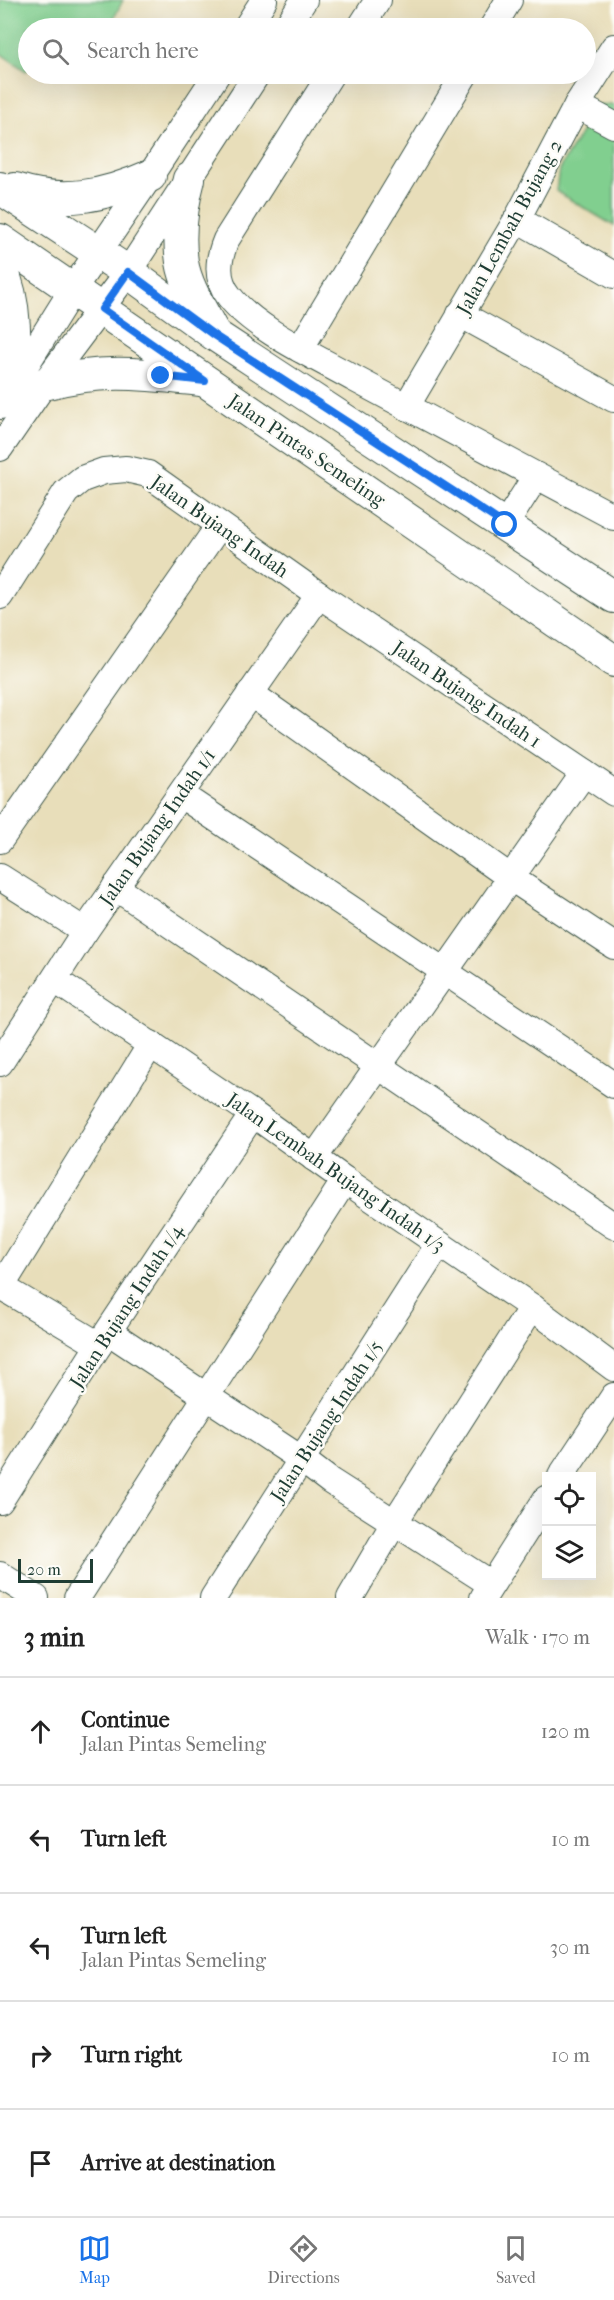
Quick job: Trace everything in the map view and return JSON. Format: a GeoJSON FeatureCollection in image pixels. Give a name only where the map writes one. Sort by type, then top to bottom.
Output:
{"type":"FeatureCollection","features":[{"type":"Feature","properties":{"kind":"main road"},"geometry":{"type":"LineString","coordinates":[[0,186],[43,197],[64,199],[105,194],[150,176]]}},
{"type":"Feature","properties":{"kind":"main road"},"geometry":{"type":"LineString","coordinates":[[189,179],[184,198],[181,229],[182,263],[193,293],[215,336]]}},
{"type":"Feature","properties":{"kind":"main road"},"geometry":{"type":"LineString","coordinates":[[0,186],[128,272],[215,336],[614,597]]}},
{"type":"Feature","properties":{"kind":"main road","name":"Jalan Pintas Semeling"},"geometry":{"type":"LineString","coordinates":[[0,240],[614,661]]}},
{"type":"Feature","properties":{"kind":"main road"},"geometry":{"type":"LineString","coordinates":[[0,265],[9,290],[13,311],[6,397]]}},
{"type":"Feature","properties":{"kind":"main road"},"geometry":{"type":"LineString","coordinates":[[44,384],[74,376],[103,373],[133,373],[205,381]]}},
{"type":"Feature","properties":{"kind":"street"},"geometry":{"type":"LineString","coordinates":[[252,18],[264,0]]}},
{"type":"Feature","properties":{"kind":"street"},"geometry":{"type":"LineString","coordinates":[[292,18],[304,0]]}},
{"type":"Feature","properties":{"kind":"street"},"geometry":{"type":"LineString","coordinates":[[366,18],[378,0]]}},
{"type":"Feature","properties":{"kind":"street"},"geometry":{"type":"LineString","coordinates":[[498,18],[509,0]]}},
{"type":"Feature","properties":{"kind":"street","name":"Jalan Lembah Bujang 2"},"geometry":{"type":"LineString","coordinates":[[596,75],[614,47]]}},
{"type":"Feature","properties":{"kind":"street"},"geometry":{"type":"LineString","coordinates":[[6,397],[73,289],[210,84]]}},
{"type":"Feature","properties":{"kind":"street"},"geometry":{"type":"LineString","coordinates":[[0,448],[44,384],[128,272],[251,84]]}},
{"type":"Feature","properties":{"kind":"street"},"geometry":{"type":"LineString","coordinates":[[325,84],[226,240],[219,257],[219,273],[226,293],[239,308],[300,349],[614,517]]}},
{"type":"Feature","properties":{"kind":"street"},"geometry":{"type":"LineString","coordinates":[[300,349],[459,84]]}},
{"type":"Feature","properties":{"kind":"street","name":"Jalan Lembah Bujang 2"},"geometry":{"type":"LineString","coordinates":[[406,407],[517,219],[590,84]]}},
{"type":"Feature","properties":{"kind":"street"},"geometry":{"type":"LineString","coordinates":[[577,105],[614,125]]}},
{"type":"Feature","properties":{"kind":"street"},"geometry":{"type":"LineString","coordinates":[[517,219],[614,275]]}},
{"type":"Feature","properties":{"kind":"street"},"geometry":{"type":"LineString","coordinates":[[460,314],[614,399]]}},
{"type":"Feature","properties":{"kind":"street","name":"Jalan Bujang Indah"},"geometry":{"type":"LineString","coordinates":[[0,596],[66,492],[82,479],[104,471],[126,469],[148,474],[319,595]]}},
{"type":"Feature","properties":{"kind":"street"},"geometry":{"type":"LineString","coordinates":[[505,525],[536,476]]}},
{"type":"Feature","properties":{"kind":"street"},"geometry":{"type":"LineString","coordinates":[[0,840],[219,526]]}},
{"type":"Feature","properties":{"kind":"street","name":"Jalan Bujang Indah 1/1"},"geometry":{"type":"LineString","coordinates":[[0,1063],[85,931],[319,595]]}},
{"type":"Feature","properties":{"kind":"street","name":"Jalan Bujang Indah 1"},"geometry":{"type":"LineString","coordinates":[[319,595],[614,793]]}},
{"type":"Feature","properties":{"kind":"street"},"geometry":{"type":"LineString","coordinates":[[250,693],[511,878],[614,946]]}},
{"type":"Feature","properties":{"kind":"street"},"geometry":{"type":"LineString","coordinates":[[315,1158],[584,773]]}},
{"type":"Feature","properties":{"kind":"street"},"geometry":{"type":"LineString","coordinates":[[181,795],[614,1085]]}},
{"type":"Feature","properties":{"kind":"street"},"geometry":{"type":"LineString","coordinates":[[0,877],[85,931]]}},
{"type":"Feature","properties":{"kind":"street"},"geometry":{"type":"LineString","coordinates":[[115,888],[614,1226]]}},
{"type":"Feature","properties":{"kind":"street","name":"Jalan Lembah Bujang Indah 1/3"},"geometry":{"type":"LineString","coordinates":[[55,980],[152,1044],[345,1180],[532,1307],[614,1368]]}},
{"type":"Feature","properties":{"kind":"street"},"geometry":{"type":"LineString","coordinates":[[152,1044],[0,1287],[104,1338],[207,1396],[394,1523],[487,1591],[542,1505]]}},
{"type":"Feature","properties":{"kind":"street","name":"Jalan Bujang Indah 1/4"},"geometry":{"type":"LineString","coordinates":[[0,1501],[104,1338],[253,1114]]}},
{"type":"Feature","properties":{"kind":"street"},"geometry":{"type":"LineString","coordinates":[[77,1598],[345,1180]]}},
{"type":"Feature","properties":{"kind":"street","name":"Jalan Bujang Indah 1/5"},"geometry":{"type":"LineString","coordinates":[[213,1598],[439,1244]]}},
{"type":"Feature","properties":{"kind":"street"},"geometry":{"type":"LineString","coordinates":[[350,1598],[394,1523],[532,1307]]}},
{"type":"Feature","properties":{"kind":"street"},"geometry":{"type":"LineString","coordinates":[[564,1472],[614,1396]]}},
{"type":"Feature","properties":{"kind":"street"},"geometry":{"type":"LineString","coordinates":[[2,1581],[36,1598]]}},
{"type":"Feature","properties":{"kind":"green space"},"geometry":{"type":"Polygon","coordinates":[[[0,0],[123,0],[114,18],[18,18],[18,65],[0,53],[0,0]]]}},
{"type":"Feature","properties":{"kind":"green space"},"geometry":{"type":"Polygon","coordinates":[[[598,105],[614,105],[614,226],[556,191],[559,169],[598,105]]]}},
{"type":"Feature","properties":{"kind":"route"},"geometry":{"type":"LineString","coordinates":[[161,376],[205,381],[102,309],[128,272],[215,336],[505,525]]}}]}
